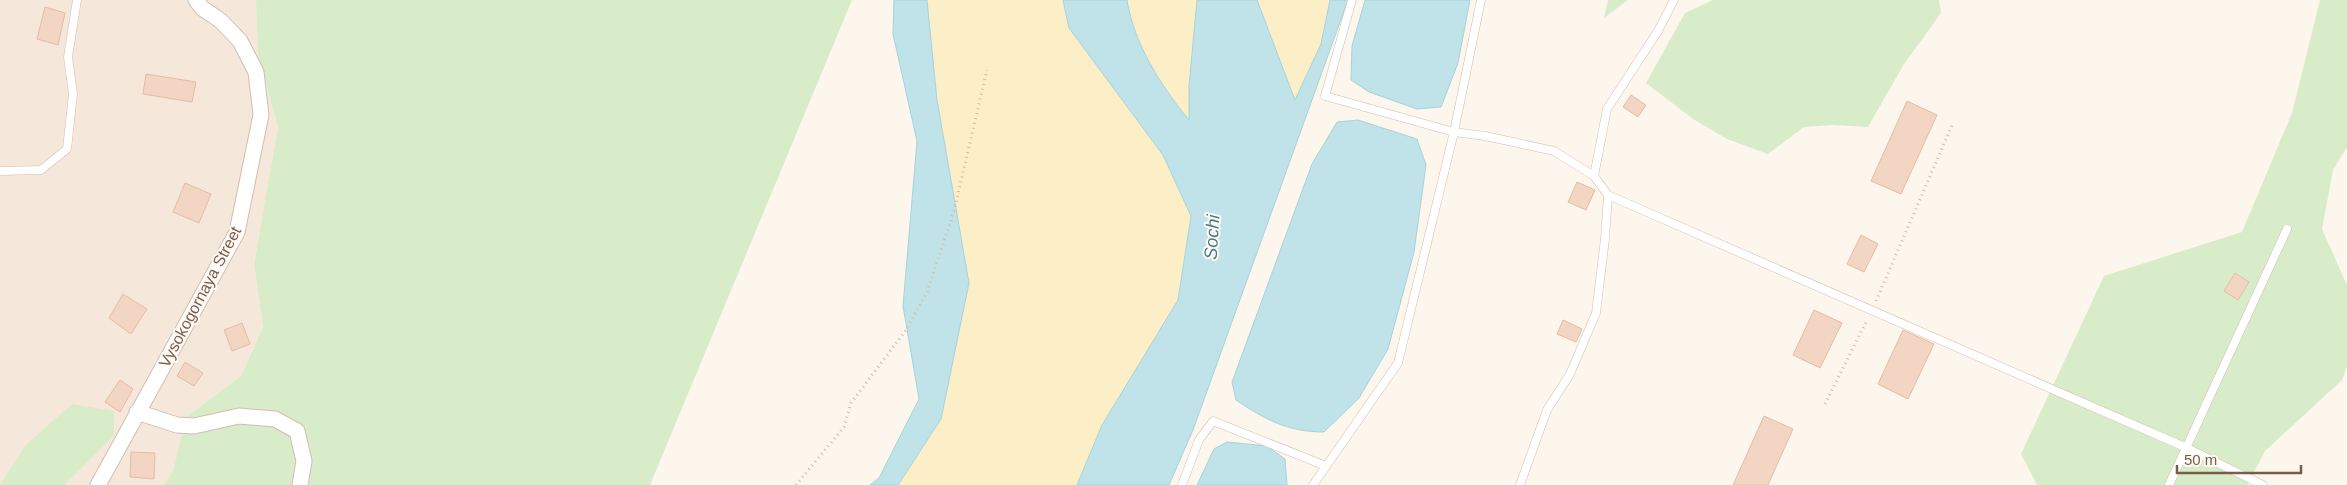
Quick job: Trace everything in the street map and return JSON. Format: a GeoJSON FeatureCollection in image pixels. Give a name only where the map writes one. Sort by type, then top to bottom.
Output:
{"type":"FeatureCollection","features":[{"type":"Feature","properties":{"kind":"street","name":"Vysokogornaya Street"},"geometry":{"type":"LineString","coordinates":[[98,485],[238,232],[261,115],[256,72],[240,41],[222,21],[202,8],[196,0]]}},
{"type":"Feature","properties":{"kind":"street"},"geometry":{"type":"LineString","coordinates":[[137,412],[177,425],[194,426],[239,416],[275,419],[297,431],[304,460],[300,485]]}},
{"type":"Feature","properties":{"kind":"lane"},"geometry":{"type":"LineString","coordinates":[[0,171],[41,170],[66,149],[73,94],[68,57],[77,0]]}},
{"type":"Feature","properties":{"kind":"lane"},"geometry":{"type":"LineString","coordinates":[[1352,0],[1325,96],[1454,132],[1485,136],[1554,151],[1594,176],[1608,195],[2187,448],[2260,484]]}},
{"type":"Feature","properties":{"kind":"lane"},"geometry":{"type":"LineString","coordinates":[[1313,485],[1398,363],[1454,132],[1481,0]]}},
{"type":"Feature","properties":{"kind":"lane"},"geometry":{"type":"LineString","coordinates":[[1594,176],[1607,109],[1658,31],[1674,0]]}},
{"type":"Feature","properties":{"kind":"lane"},"geometry":{"type":"LineString","coordinates":[[1520,485],[1547,410],[1570,374],[1596,313],[1605,240],[1608,195]]}},
{"type":"Feature","properties":{"kind":"lane"},"geometry":{"type":"LineString","coordinates":[[2169,485],[2287,229]]}},
{"type":"Feature","properties":{"kind":"lane"},"geometry":{"type":"LineString","coordinates":[[1182,485],[1199,440],[1213,421],[1326,466]]}},
{"type":"Feature","properties":{"kind":"path"},"geometry":{"type":"LineString","coordinates":[[796,485],[844,427],[851,403],[906,330],[927,292],[954,211],[987,70]]}},
{"type":"Feature","properties":{"kind":"path"},"geometry":{"type":"LineString","coordinates":[[1825,404],[1872,310],[1953,123]]}},
{"type":"Feature","properties":{"kind":"shaded area"},"geometry":{"type":"Polygon","coordinates":[[[0,0],[256,0],[258,55],[278,127],[254,264],[263,325],[241,376],[186,417],[173,471],[163,485],[0,485],[0,0]]]}},
{"type":"Feature","properties":{"kind":"green space"},"geometry":{"type":"Polygon","coordinates":[[[256,0],[852,0],[650,485],[163,485],[173,471],[186,417],[241,376],[263,326],[254,264],[278,127],[258,55],[256,0]]]}},
{"type":"Feature","properties":{"kind":"green space"},"geometry":{"type":"Polygon","coordinates":[[[1608,0],[1628,0],[1604,18],[1608,0]]]}},
{"type":"Feature","properties":{"kind":"green space"},"geometry":{"type":"Polygon","coordinates":[[[1713,0],[1939,0],[1941,13],[1904,64],[1868,127],[1832,125],[1804,127],[1768,154],[1727,139],[1693,119],[1646,83],[1685,13],[1713,0]]]}},
{"type":"Feature","properties":{"kind":"green space"},"geometry":{"type":"Polygon","coordinates":[[[2320,0],[2347,0],[2347,147],[2333,170],[2322,229],[2347,285],[2347,366],[2342,380],[2265,451],[2247,485],[2037,485],[2021,454],[2104,276],[2242,232],[2292,113],[2320,0]]]}},
{"type":"Feature","properties":{"kind":"green space"},"geometry":{"type":"Polygon","coordinates":[[[72,404],[114,411],[114,436],[64,485],[0,485],[26,445],[72,404]]]}},
{"type":"Feature","properties":{"kind":"sand"},"geometry":{"type":"Polygon","coordinates":[[[927,0],[1063,0],[1069,28],[1163,155],[1191,216],[1178,300],[1102,425],[1077,485],[898,485],[941,419],[949,174],[937,100],[927,0]]]}},
{"type":"Feature","properties":{"kind":"sand"},"geometry":{"type":"Polygon","coordinates":[[[1127,0],[1197,0],[1189,86],[1189,121],[1168,94],[1150,64],[1136,33],[1127,0]]]}},
{"type":"Feature","properties":{"kind":"sand"},"geometry":{"type":"Polygon","coordinates":[[[1257,0],[1330,0],[1321,44],[1295,100],[1257,0]]]}},
{"type":"Feature","properties":{"kind":"water"},"geometry":{"type":"Polygon","coordinates":[[[894,0],[927,0],[937,100],[969,283],[941,419],[898,485],[870,485],[879,478],[919,399],[903,306],[917,141],[893,34],[894,0]]]}},
{"type":"Feature","properties":{"kind":"water","name":"Sochi"},"geometry":{"type":"Polygon","coordinates":[[[1063,0],[1127,0],[1136,33],[1150,64],[1168,93],[1189,120],[1189,86],[1197,0],[1257,0],[1295,100],[1321,44],[1330,0],[1348,0],[1193,430],[1169,485],[1077,485],[1102,425],[1178,300],[1191,216],[1163,155],[1069,28],[1063,0]]]}},
{"type":"Feature","properties":{"kind":"water"},"geometry":{"type":"Polygon","coordinates":[[[1365,0],[1470,0],[1458,63],[1441,107],[1417,109],[1369,92],[1351,80],[1352,46],[1365,0]]]}},
{"type":"Feature","properties":{"kind":"water"},"geometry":{"type":"Polygon","coordinates":[[[1358,120],[1417,139],[1426,165],[1414,252],[1388,349],[1359,398],[1324,432],[1299,430],[1278,424],[1236,400],[1232,382],[1312,164],[1337,122],[1358,120]]]}},
{"type":"Feature","properties":{"kind":"water"},"geometry":{"type":"Polygon","coordinates":[[[1227,442],[1267,446],[1285,459],[1287,485],[1197,485],[1214,449],[1227,442]]]}},
{"type":"Feature","properties":{"kind":"building"},"geometry":{"type":"Polygon","coordinates":[[[45,7],[65,13],[58,45],[37,39],[45,7]]]}},
{"type":"Feature","properties":{"kind":"building"},"geometry":{"type":"Polygon","coordinates":[[[146,74],[196,82],[192,102],[143,94],[146,74]]]}},
{"type":"Feature","properties":{"kind":"building"},"geometry":{"type":"Polygon","coordinates":[[[1631,95],[1646,105],[1638,117],[1623,107],[1631,95]]]}},
{"type":"Feature","properties":{"kind":"building"},"geometry":{"type":"Polygon","coordinates":[[[1907,101],[1937,115],[1901,194],[1871,181],[1907,101]]]}},
{"type":"Feature","properties":{"kind":"building"},"geometry":{"type":"Polygon","coordinates":[[[1577,182],[1595,190],[1586,210],[1568,202],[1577,182]]]}},
{"type":"Feature","properties":{"kind":"building"},"geometry":{"type":"Polygon","coordinates":[[[185,183],[211,194],[199,223],[173,212],[185,183]]]}},
{"type":"Feature","properties":{"kind":"building"},"geometry":{"type":"Polygon","coordinates":[[[1861,235],[1878,244],[1864,272],[1847,264],[1861,235]]]}},
{"type":"Feature","properties":{"kind":"building"},"geometry":{"type":"Polygon","coordinates":[[[2235,273],[2249,282],[2238,300],[2224,291],[2235,273]]]}},
{"type":"Feature","properties":{"kind":"building"},"geometry":{"type":"Polygon","coordinates":[[[123,294],[147,309],[131,334],[109,318],[123,294]]]}},
{"type":"Feature","properties":{"kind":"building"},"geometry":{"type":"Polygon","coordinates":[[[1814,310],[1842,323],[1820,368],[1793,355],[1814,310]]]}},
{"type":"Feature","properties":{"kind":"building"},"geometry":{"type":"Polygon","coordinates":[[[1563,320],[1582,329],[1576,342],[1557,334],[1563,320]]]}},
{"type":"Feature","properties":{"kind":"building"},"geometry":{"type":"Polygon","coordinates":[[[242,323],[250,344],[232,351],[224,330],[242,323]]]}},
{"type":"Feature","properties":{"kind":"building"},"geometry":{"type":"Polygon","coordinates":[[[1903,330],[1934,344],[1908,399],[1878,384],[1903,330]]]}},
{"type":"Feature","properties":{"kind":"building"},"geometry":{"type":"Polygon","coordinates":[[[185,362],[203,373],[194,386],[177,376],[185,362]]]}},
{"type":"Feature","properties":{"kind":"building"},"geometry":{"type":"Polygon","coordinates":[[[120,380],[133,389],[120,412],[105,402],[120,380]]]}},
{"type":"Feature","properties":{"kind":"building"},"geometry":{"type":"Polygon","coordinates":[[[1764,416],[1793,429],[1768,485],[1733,485],[1764,416]]]}},
{"type":"Feature","properties":{"kind":"building"},"geometry":{"type":"Polygon","coordinates":[[[131,452],[155,453],[154,479],[130,477],[131,452]]]}}]}
